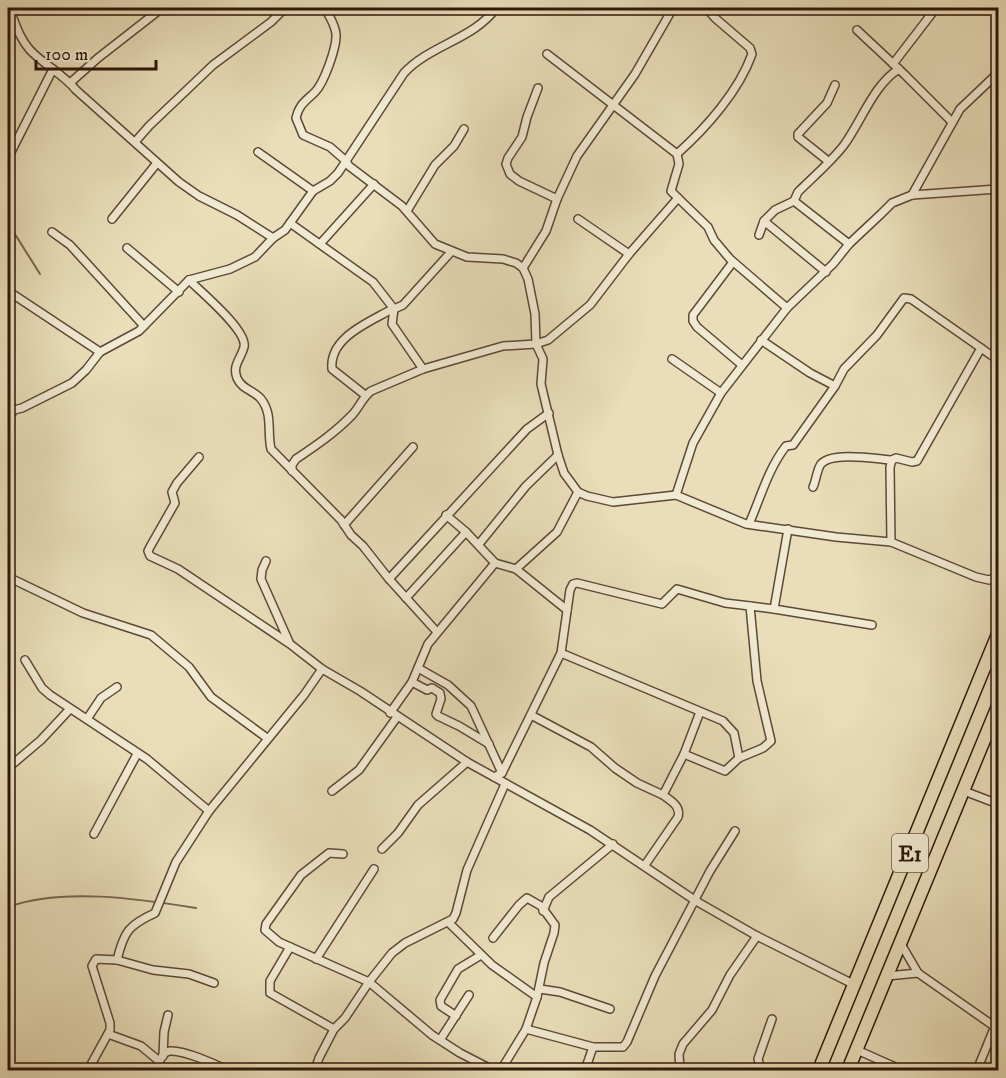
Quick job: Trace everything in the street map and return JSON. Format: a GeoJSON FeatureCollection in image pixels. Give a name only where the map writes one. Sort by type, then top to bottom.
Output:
{"type":"FeatureCollection","features":[{"type":"Feature","properties":{"kind":"highway","name":"E1"},"geometry":{"type":"LineString","coordinates":[[819,1071],[999,634]]}},
{"type":"Feature","properties":{"kind":"highway","name":"E1"},"geometry":{"type":"LineString","coordinates":[[848,1071],[999,706]]}},
{"type":"Feature","properties":{"kind":"street"},"geometry":{"type":"LineString","coordinates":[[9,8],[30,50],[70,83],[157,163],[199,196],[237,215],[273,238]]}},
{"type":"Feature","properties":{"kind":"street"},"geometry":{"type":"LineString","coordinates":[[70,83],[162,8]]}},
{"type":"Feature","properties":{"kind":"street"},"geometry":{"type":"LineString","coordinates":[[135,142],[213,65],[249,36],[271,22],[285,8]]}},
{"type":"Feature","properties":{"kind":"street"},"geometry":{"type":"LineString","coordinates":[[326,8],[334,24],[335,46],[322,83],[298,109],[296,118],[303,135],[330,147],[349,166],[406,211],[435,244],[467,257],[503,259],[523,268],[528,279],[535,314],[536,344],[543,359],[541,384],[558,455],[564,472],[578,492],[613,502],[676,495],[728,518],[748,524],[836,537],[891,542],[976,577],[989,580],[999,576]]}},
{"type":"Feature","properties":{"kind":"street"},"geometry":{"type":"LineString","coordinates":[[8,419],[14,410],[67,387],[86,370],[100,352],[113,343],[133,335],[144,326],[189,280],[245,263],[255,256],[273,238],[285,230],[313,191],[330,181],[346,162],[412,64],[474,28],[496,8]]}},
{"type":"Feature","properties":{"kind":"street"},"geometry":{"type":"LineString","coordinates":[[523,268],[546,231],[557,199],[577,156],[635,74],[673,8]]}},
{"type":"Feature","properties":{"kind":"street"},"geometry":{"type":"LineString","coordinates":[[677,154],[695,138],[726,102],[752,54],[750,48],[706,8]]}},
{"type":"Feature","properties":{"kind":"street"},"geometry":{"type":"LineString","coordinates":[[759,235],[764,220],[775,210],[794,201],[798,192],[844,146],[867,107],[936,8]]}},
{"type":"Feature","properties":{"kind":"street"},"geometry":{"type":"LineString","coordinates":[[857,30],[952,122]]}},
{"type":"Feature","properties":{"kind":"street"},"geometry":{"type":"LineString","coordinates":[[547,54],[677,154],[679,164],[671,191],[708,227],[714,240],[733,262],[787,308]]}},
{"type":"Feature","properties":{"kind":"street"},"geometry":{"type":"LineString","coordinates":[[8,158],[53,69]]}},
{"type":"Feature","properties":{"kind":"street"},"geometry":{"type":"LineString","coordinates":[[912,195],[952,122],[968,100],[999,73]]}},
{"type":"Feature","properties":{"kind":"street"},"geometry":{"type":"LineString","coordinates":[[828,161],[798,137],[798,134],[827,102],[835,85]]}},
{"type":"Feature","properties":{"kind":"street"},"geometry":{"type":"LineString","coordinates":[[538,88],[522,137],[506,164],[510,174],[519,181],[557,199]]}},
{"type":"Feature","properties":{"kind":"street"},"geometry":{"type":"LineString","coordinates":[[406,211],[435,165],[454,146],[464,129]]}},
{"type":"Feature","properties":{"kind":"street"},"geometry":{"type":"LineString","coordinates":[[258,152],[313,191]]}},
{"type":"Feature","properties":{"kind":"street"},"geometry":{"type":"LineString","coordinates":[[112,219],[157,163]]}},
{"type":"Feature","properties":{"kind":"street"},"geometry":{"type":"LineString","coordinates":[[320,244],[374,184]]}},
{"type":"Feature","properties":{"kind":"street"},"geometry":{"type":"LineString","coordinates":[[676,495],[693,443],[721,393],[787,308],[826,272],[849,244],[892,203],[912,195],[999,189]]}},
{"type":"Feature","properties":{"kind":"street"},"geometry":{"type":"LineString","coordinates":[[292,471],[292,465],[296,459],[326,439],[356,411],[365,395],[371,391],[423,369],[503,346],[536,344],[554,337],[582,313],[678,198]]}},
{"type":"Feature","properties":{"kind":"street"},"geometry":{"type":"LineString","coordinates":[[794,201],[849,244]]}},
{"type":"Feature","properties":{"kind":"street"},"geometry":{"type":"LineString","coordinates":[[578,219],[629,254]]}},
{"type":"Feature","properties":{"kind":"street"},"geometry":{"type":"LineString","coordinates":[[764,220],[826,272]]}},
{"type":"Feature","properties":{"kind":"street"},"geometry":{"type":"LineString","coordinates":[[290,222],[373,282],[393,309],[392,324],[423,369]]}},
{"type":"Feature","properties":{"kind":"street"},"geometry":{"type":"LineString","coordinates":[[52,232],[70,245],[144,326]]}},
{"type":"Feature","properties":{"kind":"street"},"geometry":{"type":"LineString","coordinates":[[128,248],[179,291]]}},
{"type":"Feature","properties":{"kind":"street"},"geometry":{"type":"LineString","coordinates":[[365,395],[332,369],[336,348],[362,324],[403,305],[451,252]]}},
{"type":"Feature","properties":{"kind":"street"},"geometry":{"type":"LineString","coordinates":[[733,262],[693,315],[693,321],[742,365]]}},
{"type":"Feature","properties":{"kind":"street"},"geometry":{"type":"LineString","coordinates":[[189,280],[220,309],[242,338],[245,346],[235,370],[243,387],[261,398],[267,410],[271,449],[344,525],[437,632]]}},
{"type":"Feature","properties":{"kind":"street"},"geometry":{"type":"LineString","coordinates":[[8,291],[100,352]]}},
{"type":"Feature","properties":{"kind":"street"},"geometry":{"type":"LineString","coordinates":[[748,524],[777,457],[786,446],[793,445],[836,386],[844,369],[877,335],[902,300],[907,297],[999,360]]}},
{"type":"Feature","properties":{"kind":"street"},"geometry":{"type":"LineString","coordinates":[[761,340],[810,373],[836,386]]}},
{"type":"Feature","properties":{"kind":"street"},"geometry":{"type":"LineString","coordinates":[[813,487],[820,465],[826,461],[856,457],[917,461],[981,348]]}},
{"type":"Feature","properties":{"kind":"street"},"geometry":{"type":"LineString","coordinates":[[672,359],[721,393]]}},
{"type":"Feature","properties":{"kind":"street"},"geometry":{"type":"LineString","coordinates":[[8,403],[14,410]]}},
{"type":"Feature","properties":{"kind":"street"},"geometry":{"type":"LineString","coordinates":[[389,579],[527,429],[549,413]]}},
{"type":"Feature","properties":{"kind":"street"},"geometry":{"type":"LineString","coordinates":[[344,525],[413,447]]}},
{"type":"Feature","properties":{"kind":"street"},"geometry":{"type":"LineString","coordinates":[[479,544],[534,477],[558,455]]}},
{"type":"Feature","properties":{"kind":"street"},"geometry":{"type":"LineString","coordinates":[[199,457],[172,492],[175,503],[150,547],[149,554],[178,569],[290,644],[322,669],[360,691],[467,762],[613,844],[696,901],[757,936],[855,985]]}},
{"type":"Feature","properties":{"kind":"street"},"geometry":{"type":"LineString","coordinates":[[891,542],[890,467],[892,460]]}},
{"type":"Feature","properties":{"kind":"street"},"geometry":{"type":"LineString","coordinates":[[516,569],[557,532],[578,492]]}},
{"type":"Feature","properties":{"kind":"street"},"geometry":{"type":"LineString","coordinates":[[446,515],[479,544],[495,563],[516,569],[567,610]]}},
{"type":"Feature","properties":{"kind":"street"},"geometry":{"type":"LineString","coordinates":[[774,609],[788,529]]}},
{"type":"Feature","properties":{"kind":"street"},"geometry":{"type":"LineString","coordinates":[[406,598],[466,532]]}},
{"type":"Feature","properties":{"kind":"street"},"geometry":{"type":"LineString","coordinates":[[266,561],[261,579],[290,644]]}},
{"type":"Feature","properties":{"kind":"street"},"geometry":{"type":"LineString","coordinates":[[390,713],[412,682],[424,651],[437,632],[495,563]]}},
{"type":"Feature","properties":{"kind":"street"},"geometry":{"type":"LineString","coordinates":[[8,577],[84,613],[151,635],[189,667],[211,697],[267,738]]}},
{"type":"Feature","properties":{"kind":"street"},"geometry":{"type":"LineString","coordinates":[[494,777],[502,773],[561,653],[570,590],[573,584],[577,583],[662,604],[677,589],[718,601],[872,625]]}},
{"type":"Feature","properties":{"kind":"street"},"geometry":{"type":"LineString","coordinates":[[684,753],[724,771],[739,758],[763,748],[771,741],[756,670],[750,606]]}},
{"type":"Feature","properties":{"kind":"street"},"geometry":{"type":"LineString","coordinates":[[561,653],[727,725],[734,733],[739,758]]}},
{"type":"Feature","properties":{"kind":"street"},"geometry":{"type":"LineString","coordinates":[[25,660],[42,688],[69,710],[87,718],[161,769],[208,811]]}},
{"type":"Feature","properties":{"kind":"street"},"geometry":{"type":"LineString","coordinates":[[418,668],[448,685],[471,706],[502,773]]}},
{"type":"Feature","properties":{"kind":"street"},"geometry":{"type":"LineString","coordinates":[[117,960],[122,940],[130,929],[139,920],[155,912],[176,862],[208,811],[304,695],[322,669]]}},
{"type":"Feature","properties":{"kind":"street"},"geometry":{"type":"LineString","coordinates":[[412,682],[440,693],[441,699],[436,714],[438,716],[489,744]]}},
{"type":"Feature","properties":{"kind":"street"},"geometry":{"type":"LineString","coordinates":[[87,718],[101,698],[117,687]]}},
{"type":"Feature","properties":{"kind":"street"},"geometry":{"type":"LineString","coordinates":[[8,768],[41,740],[69,710]]}},
{"type":"Feature","properties":{"kind":"street"},"geometry":{"type":"LineString","coordinates":[[663,795],[684,753],[700,712]]}},
{"type":"Feature","properties":{"kind":"street"},"geometry":{"type":"LineString","coordinates":[[531,715],[591,747],[615,768],[637,783],[663,795],[677,806],[680,814],[645,865]]}},
{"type":"Feature","properties":{"kind":"street"},"geometry":{"type":"LineString","coordinates":[[332,791],[359,770],[397,717]]}},
{"type":"Feature","properties":{"kind":"street"},"geometry":{"type":"LineString","coordinates":[[94,834],[138,754]]}},
{"type":"Feature","properties":{"kind":"street"},"geometry":{"type":"LineString","coordinates":[[382,849],[398,833],[418,805],[467,762]]}},
{"type":"Feature","properties":{"kind":"street"},"geometry":{"type":"LineString","coordinates":[[315,1071],[334,1029],[345,1018],[392,953],[405,943],[448,922],[456,913],[467,870],[505,784]]}},
{"type":"Feature","properties":{"kind":"street"},"geometry":{"type":"LineString","coordinates":[[964,791],[999,804]]}},
{"type":"Feature","properties":{"kind":"street"},"geometry":{"type":"LineString","coordinates":[[526,1029],[593,1047],[623,1047],[648,989],[710,871],[735,831]]}},
{"type":"Feature","properties":{"kind":"street"},"geometry":{"type":"LineString","coordinates":[[543,911],[549,897],[613,844]]}},
{"type":"Feature","properties":{"kind":"street"},"geometry":{"type":"LineString","coordinates":[[343,854],[329,853],[301,875],[266,924],[267,934],[290,947],[369,982],[440,1040],[493,1071]]}},
{"type":"Feature","properties":{"kind":"street"},"geometry":{"type":"LineString","coordinates":[[316,959],[375,869]]}},
{"type":"Feature","properties":{"kind":"street"},"geometry":{"type":"LineString","coordinates":[[493,939],[527,898],[541,906],[555,925],[544,963],[540,989],[526,1029],[501,1071]]}},
{"type":"Feature","properties":{"kind":"street"},"geometry":{"type":"LineString","coordinates":[[448,922],[481,955],[537,997]]}},
{"type":"Feature","properties":{"kind":"street"},"geometry":{"type":"LineString","coordinates":[[680,1071],[679,1054],[683,1044],[712,1010],[730,975],[757,936]]}},
{"type":"Feature","properties":{"kind":"street"},"geometry":{"type":"LineString","coordinates":[[901,944],[918,974],[997,1028],[977,1071]]}},
{"type":"Feature","properties":{"kind":"street"},"geometry":{"type":"LineString","coordinates":[[290,947],[270,981],[270,993],[334,1029]]}},
{"type":"Feature","properties":{"kind":"street"},"geometry":{"type":"LineString","coordinates":[[456,1017],[441,1006],[440,1000],[458,969],[481,955]]}},
{"type":"Feature","properties":{"kind":"street"},"geometry":{"type":"LineString","coordinates":[[88,1071],[108,1034],[110,1023],[92,966],[96,959],[117,960],[153,970],[189,974],[214,983]]}},
{"type":"Feature","properties":{"kind":"street"},"geometry":{"type":"LineString","coordinates":[[887,976],[918,974]]}},
{"type":"Feature","properties":{"kind":"street"},"geometry":{"type":"LineString","coordinates":[[540,989],[560,992],[610,1009]]}},
{"type":"Feature","properties":{"kind":"street"},"geometry":{"type":"LineString","coordinates":[[440,1040],[469,996]]}},
{"type":"Feature","properties":{"kind":"street"},"geometry":{"type":"LineString","coordinates":[[157,1071],[168,1015]]}},
{"type":"Feature","properties":{"kind":"street"},"geometry":{"type":"LineString","coordinates":[[761,1071],[758,1059],[772,1019]]}},
{"type":"Feature","properties":{"kind":"street"},"geometry":{"type":"LineString","coordinates":[[108,1034],[141,1046],[161,1058]]}},
{"type":"Feature","properties":{"kind":"street"},"geometry":{"type":"LineString","coordinates":[[585,1071],[593,1047]]}},
{"type":"Feature","properties":{"kind":"street"},"geometry":{"type":"LineString","coordinates":[[857,1050],[902,1071]]}},
{"type":"Feature","properties":{"kind":"street"},"geometry":{"type":"LineString","coordinates":[[161,1058],[171,1051],[196,1057],[227,1071]]}},
{"type":"Feature","properties":{"kind":"street"},"geometry":{"type":"LineString","coordinates":[[388,1071],[395,1069],[401,1071]]}},
{"type":"Feature","properties":{"kind":"waterway"},"geometry":{"type":"LineString","coordinates":[[8,223],[40,274]]}},
{"type":"Feature","properties":{"kind":"waterway"},"geometry":{"type":"LineString","coordinates":[[8,907],[52,897],[76,896],[126,898],[196,908]]}}]}
